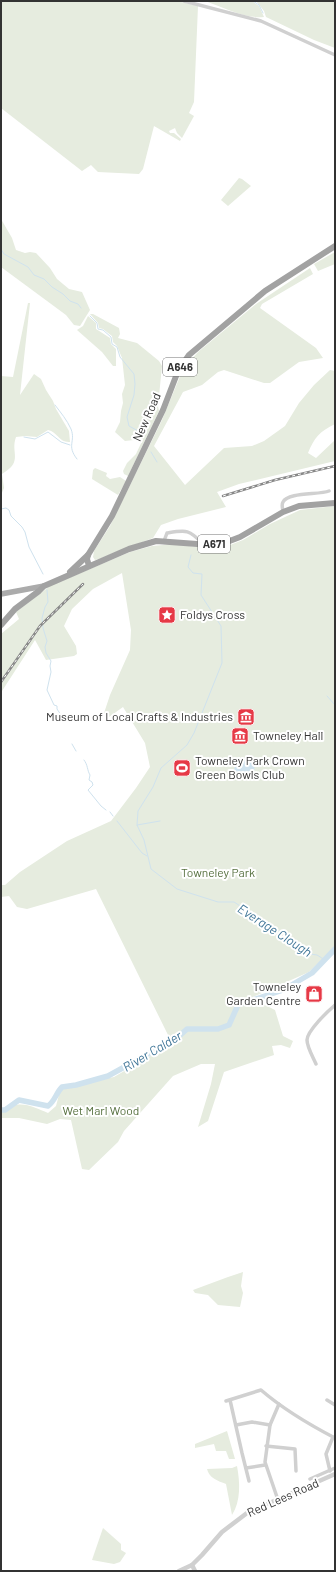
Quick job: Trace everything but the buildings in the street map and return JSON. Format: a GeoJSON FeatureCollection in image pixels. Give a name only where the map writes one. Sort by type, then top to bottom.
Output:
{"type":"FeatureCollection","features":[{"type":"Feature","properties":{"kind":"highway","name":"New Road"},"geometry":{"type":"LineString","coordinates":[[66,575],[88,555],[112,516],[163,410],[178,371],[189,355],[265,291],[335,246]]}},
{"type":"Feature","properties":{"kind":"highway","name":"A671"},"geometry":{"type":"LineString","coordinates":[[89,566],[130,549],[156,541],[211,545],[234,540],[283,512],[299,506],[335,503]]}},
{"type":"Feature","properties":{"kind":"highway"},"geometry":{"type":"LineString","coordinates":[[1,624],[15,609],[44,586],[89,566],[87,559],[88,555]]}},
{"type":"Feature","properties":{"kind":"main road"},"geometry":{"type":"LineString","coordinates":[[1,594],[44,586]]}},
{"type":"Feature","properties":{"kind":"street"},"geometry":{"type":"LineString","coordinates":[[184,1],[261,21],[335,55]]}},
{"type":"Feature","properties":{"kind":"street"},"geometry":{"type":"LineString","coordinates":[[283,512],[283,502],[286,499],[302,494],[323,493],[329,490]]}},
{"type":"Feature","properties":{"kind":"street"},"geometry":{"type":"LineString","coordinates":[[164,541],[167,533],[184,530],[198,538],[204,544]]}},
{"type":"Feature","properties":{"kind":"street"},"geometry":{"type":"LineString","coordinates":[[316,1064],[307,1042],[307,1037],[315,1026],[335,1005]]}},
{"type":"Feature","properties":{"kind":"street"},"geometry":{"type":"LineString","coordinates":[[249,1481],[236,1425],[228,1401],[261,1390],[279,1404],[334,1438],[326,1454],[330,1470]]}},
{"type":"Feature","properties":{"kind":"street"},"geometry":{"type":"LineString","coordinates":[[327,1400],[335,1405]]}},
{"type":"Feature","properties":{"kind":"street"},"geometry":{"type":"LineString","coordinates":[[278,1500],[265,1465],[266,1446],[270,1425],[279,1404]]}},
{"type":"Feature","properties":{"kind":"street"},"geometry":{"type":"LineString","coordinates":[[236,1425],[252,1422],[270,1425]]}},
{"type":"Feature","properties":{"kind":"street"},"geometry":{"type":"LineString","coordinates":[[266,1446],[295,1449],[296,1471]]}},
{"type":"Feature","properties":{"kind":"street"},"geometry":{"type":"LineString","coordinates":[[246,1468],[265,1465]]}},
{"type":"Feature","properties":{"kind":"street"},"geometry":{"type":"LineString","coordinates":[[310,1479],[335,1468]]}},
{"type":"Feature","properties":{"kind":"street","name":"Red Lees Road"},"geometry":{"type":"LineString","coordinates":[[179,1571],[192,1564],[222,1532],[246,1513],[335,1474]]}},
{"type":"Feature","properties":{"kind":"street"},"geometry":{"type":"LineString","coordinates":[[192,1564],[195,1571]]}},
{"type":"Feature","properties":{"kind":"green space"},"geometry":{"type":"Polygon","coordinates":[[[1,1],[177,1],[198,6],[194,102],[189,113],[194,116],[182,138],[177,133],[175,128],[169,131],[181,139],[180,141],[154,126],[143,169],[139,174],[98,172],[91,165],[82,171],[1,108],[1,1]]]}},
{"type":"Feature","properties":{"kind":"green space"},"geometry":{"type":"Polygon","coordinates":[[[205,1],[252,1],[259,6],[264,17],[241,14],[205,1]]]}},
{"type":"Feature","properties":{"kind":"green space"},"geometry":{"type":"Polygon","coordinates":[[[256,1],[335,1],[335,48],[314,40],[266,17],[264,11],[256,1]]]}},
{"type":"Feature","properties":{"kind":"green space"},"geometry":{"type":"Polygon","coordinates":[[[239,178],[251,186],[228,206],[221,200],[239,178]]]}},
{"type":"Feature","properties":{"kind":"green space"},"geometry":{"type":"Polygon","coordinates":[[[1,219],[12,238],[16,250],[25,253],[36,253],[50,268],[57,279],[69,289],[82,292],[90,310],[80,326],[74,325],[66,315],[1,267],[1,219]]]}},
{"type":"Feature","properties":{"kind":"green space"},"geometry":{"type":"Polygon","coordinates":[[[335,252],[335,264],[318,271],[314,264],[335,252]]]}},
{"type":"Feature","properties":{"kind":"green space"},"geometry":{"type":"Polygon","coordinates":[[[310,268],[313,274],[262,304],[260,308],[316,348],[323,358],[299,362],[270,383],[264,383],[224,370],[218,372],[202,385],[183,392],[154,446],[185,485],[224,448],[252,446],[264,441],[285,426],[299,403],[314,385],[330,370],[335,371],[335,424],[325,429],[318,436],[308,453],[316,458],[335,440],[335,461],[239,484],[217,492],[226,507],[178,519],[161,525],[153,538],[95,560],[93,557],[94,551],[110,526],[162,420],[183,369],[198,352],[256,304],[310,268]]]}},
{"type":"Feature","properties":{"kind":"green space"},"geometry":{"type":"Polygon","coordinates":[[[28,303],[30,303],[20,395],[34,374],[41,379],[69,431],[70,442],[63,441],[48,430],[37,437],[16,437],[14,448],[15,461],[9,469],[2,474],[4,488],[1,495],[1,376],[13,377],[28,303]]]}},
{"type":"Feature","properties":{"kind":"green space"},"geometry":{"type":"Polygon","coordinates":[[[90,314],[93,314],[119,328],[120,334],[118,338],[137,343],[159,361],[162,366],[158,406],[159,411],[128,476],[124,474],[123,471],[127,463],[136,454],[143,439],[125,441],[115,432],[120,422],[123,403],[122,394],[125,385],[122,358],[117,346],[113,342],[112,336],[103,329],[99,328],[98,323],[90,314]]]}},
{"type":"Feature","properties":{"kind":"green space"},"geometry":{"type":"Polygon","coordinates":[[[88,316],[96,323],[96,329],[110,338],[111,344],[116,349],[116,366],[113,366],[102,352],[77,330],[83,326],[88,316]]]}},
{"type":"Feature","properties":{"kind":"green space"},"geometry":{"type":"Polygon","coordinates":[[[95,468],[107,473],[106,476],[110,479],[120,477],[126,481],[118,495],[92,479],[93,470],[95,468]]]}},
{"type":"Feature","properties":{"kind":"green space","name":"Towneley Park"},"geometry":{"type":"Polygon","coordinates":[[[335,506],[335,953],[333,949],[309,972],[237,1004],[229,1023],[218,1028],[186,1028],[170,1039],[96,889],[27,909],[17,907],[9,896],[1,897],[1,885],[5,885],[20,872],[67,841],[111,821],[150,767],[145,743],[123,707],[109,717],[104,713],[110,695],[130,650],[131,630],[122,573],[93,589],[72,609],[64,626],[76,646],[77,654],[74,656],[46,660],[35,640],[2,691],[1,634],[19,619],[16,612],[50,586],[130,552],[152,546],[174,544],[212,549],[230,545],[243,540],[270,524],[300,510],[335,506]]]}},
{"type":"Feature","properties":{"kind":"green space","name":"Wet Marl Wood"},"geometry":{"type":"Polygon","coordinates":[[[264,996],[263,1004],[275,1010],[283,1036],[293,1041],[290,1048],[281,1045],[272,1046],[274,1055],[224,1072],[208,1121],[198,1127],[211,1084],[215,1064],[201,1064],[173,1076],[124,1131],[118,1142],[89,1170],[82,1169],[71,1120],[60,1119],[47,1124],[19,1118],[1,1118],[1,1112],[16,1105],[36,1108],[48,1113],[56,1106],[60,1091],[66,1086],[114,1077],[174,1042],[188,1031],[219,1031],[230,1026],[239,1006],[264,996]]]}},
{"type":"Feature","properties":{"kind":"green space"},"geometry":{"type":"Polygon","coordinates":[[[243,1272],[241,1286],[243,1293],[240,1307],[218,1305],[208,1295],[195,1293],[193,1290],[228,1277],[243,1272]]]}},
{"type":"Feature","properties":{"kind":"green space"},"geometry":{"type":"Polygon","coordinates":[[[227,1431],[235,1459],[229,1459],[226,1451],[216,1451],[214,1444],[195,1448],[195,1444],[227,1431]]]}},
{"type":"Feature","properties":{"kind":"green space"},"geometry":{"type":"Polygon","coordinates":[[[237,1466],[239,1491],[237,1504],[232,1515],[226,1484],[212,1477],[207,1469],[232,1468],[237,1466]]]}},
{"type":"Feature","properties":{"kind":"green space"},"geometry":{"type":"Polygon","coordinates":[[[103,1528],[121,1544],[121,1550],[126,1553],[120,1562],[114,1564],[92,1560],[103,1528]]]}},
{"type":"Feature","properties":{"kind":"water"},"geometry":{"type":"Polygon","coordinates":[[[248,757],[249,759],[255,759],[257,765],[254,768],[255,770],[242,777],[241,775],[236,774],[234,769],[235,764],[248,757]]]}},
{"type":"Feature","properties":{"kind":"waterway"},"geometry":{"type":"LineString","coordinates":[[253,1],[259,5],[263,13]]}},
{"type":"Feature","properties":{"kind":"waterway"},"geometry":{"type":"LineString","coordinates":[[1,249],[4,254],[28,267],[34,275],[44,279],[52,287],[63,294],[70,301],[78,304],[81,308]]}},
{"type":"Feature","properties":{"kind":"waterway"},"geometry":{"type":"LineString","coordinates":[[90,316],[97,323],[98,329],[103,330],[111,337],[112,344],[117,347],[120,357],[134,374],[134,395],[127,417],[129,426],[140,432]]}},
{"type":"Feature","properties":{"kind":"waterway"},"geometry":{"type":"LineString","coordinates":[[55,405],[71,429],[72,450],[77,459]]}},
{"type":"Feature","properties":{"kind":"waterway"},"geometry":{"type":"LineString","coordinates":[[24,437],[35,439],[48,432],[61,442],[70,445]]}},
{"type":"Feature","properties":{"kind":"waterway"},"geometry":{"type":"LineString","coordinates":[[151,452],[157,462]]}},
{"type":"Feature","properties":{"kind":"waterway","name":"Everage Clough"},"geometry":{"type":"LineString","coordinates":[[1,509],[6,508],[9,510],[11,516],[22,527],[29,547],[43,574]]}},
{"type":"Feature","properties":{"kind":"waterway"},"geometry":{"type":"LineString","coordinates":[[137,825],[138,811],[153,787],[161,768],[187,745],[194,733],[222,663],[221,626],[201,595],[202,574],[193,573],[188,567],[191,555]]}},
{"type":"Feature","properties":{"kind":"waterway"},"geometry":{"type":"LineString","coordinates":[[47,590],[48,602],[42,618],[47,641],[45,647],[46,653],[51,661],[51,672],[47,690],[54,705],[57,706],[57,709],[65,721]]}},
{"type":"Feature","properties":{"kind":"waterway"},"geometry":{"type":"LineString","coordinates":[[327,696],[335,705]]}},
{"type":"Feature","properties":{"kind":"waterway","name":"Everage Clough"},"geometry":{"type":"LineString","coordinates":[[72,744],[76,751]]}},
{"type":"Feature","properties":{"kind":"waterway"},"geometry":{"type":"LineString","coordinates":[[84,760],[90,775],[89,780],[93,785],[88,790],[106,810]]}},
{"type":"Feature","properties":{"kind":"waterway"},"geometry":{"type":"LineString","coordinates":[[110,812],[113,816]]}},
{"type":"Feature","properties":{"kind":"waterway"},"geometry":{"type":"LineString","coordinates":[[117,821],[142,853],[147,856]]}},
{"type":"Feature","properties":{"kind":"waterway","name":"Everage Clough"},"geometry":{"type":"LineString","coordinates":[[160,821],[137,825],[144,840],[151,869],[177,889],[218,902],[234,902],[304,947],[310,954],[317,955],[325,960]]}},
{"type":"Feature","properties":{"kind":"waterway","name":"River Calder"},"geometry":{"type":"LineString","coordinates":[[1,1110],[5,1110],[19,1100],[48,1106],[62,1087],[76,1085],[108,1076],[177,1038],[187,1029],[218,1029],[229,1025],[238,1005],[283,990],[312,973],[335,949]]}},
{"type":"Feature","properties":{"kind":"railway"},"geometry":{"type":"LineString","coordinates":[[223,496],[275,480],[335,466]]}},
{"type":"Feature","properties":{"kind":"railway"},"geometry":{"type":"LineString","coordinates":[[1,682],[40,626],[83,584]]}},
{"type":"Feature","properties":{"kind":"place","name":"Foldys Cross"},"geometry":{"type":"Point","coordinates":[167,615]}},
{"type":"Feature","properties":{"kind":"place","name":"Museum of Local Crafts & Industries"},"geometry":{"type":"Point","coordinates":[246,717]}},
{"type":"Feature","properties":{"kind":"place","name":"Towneley Hall"},"geometry":{"type":"Point","coordinates":[240,736]}},
{"type":"Feature","properties":{"kind":"place","name":"Towneley Park Crown Green Bowls Club"},"geometry":{"type":"Point","coordinates":[182,768]}},
{"type":"Feature","properties":{"kind":"place","name":"Towneley Garden Centre"},"geometry":{"type":"Point","coordinates":[314,994]}}]}
